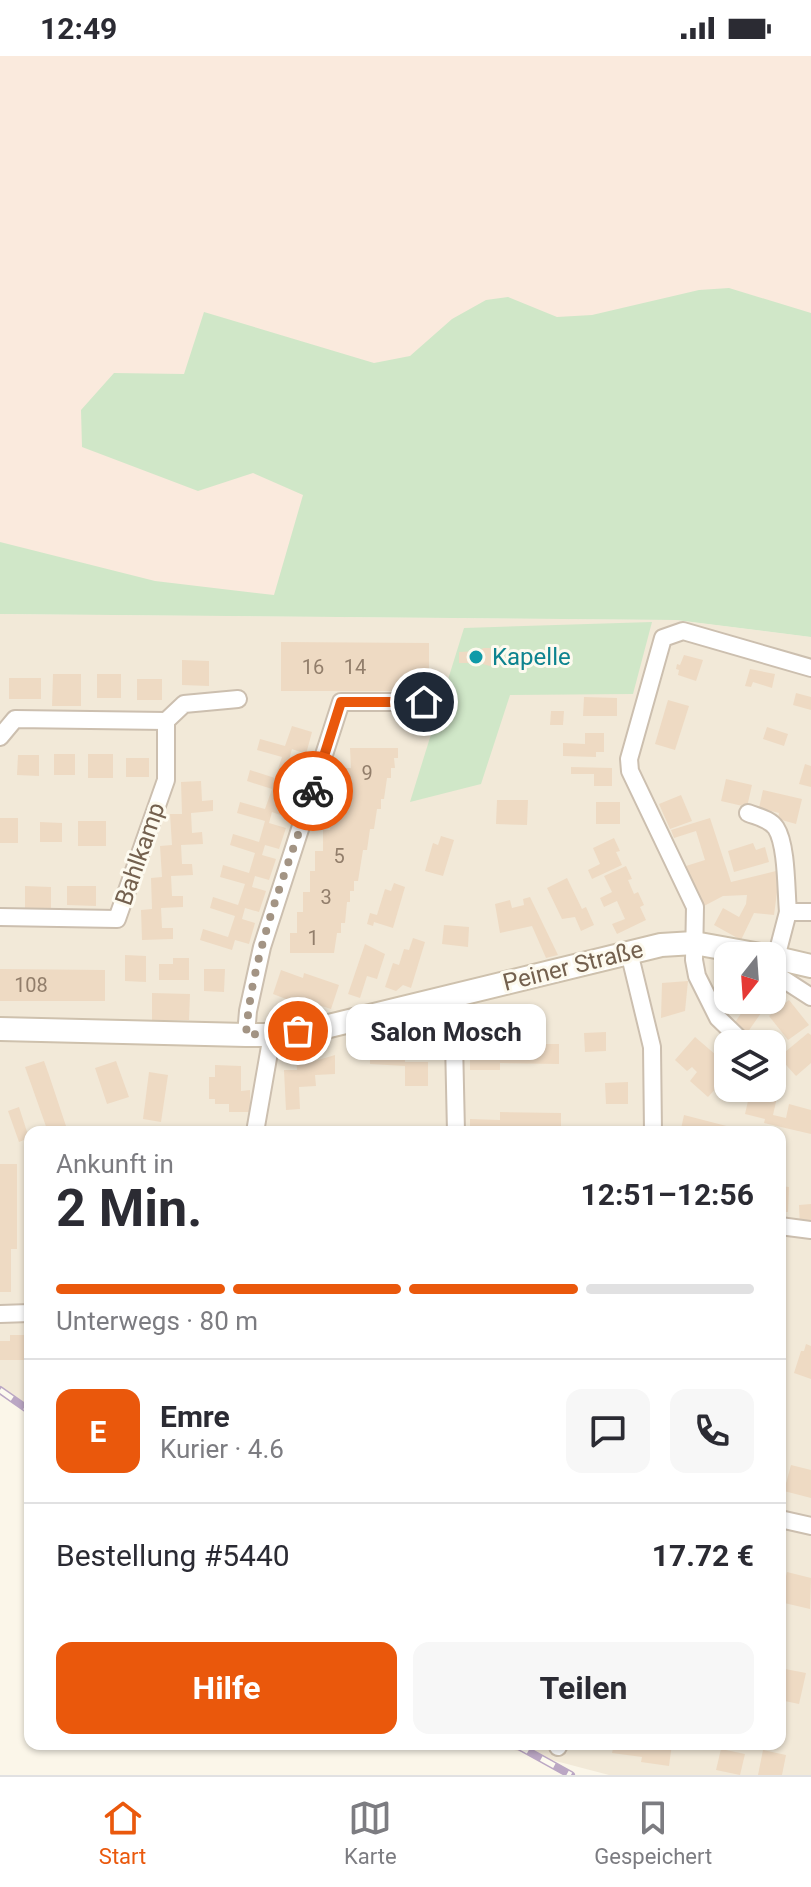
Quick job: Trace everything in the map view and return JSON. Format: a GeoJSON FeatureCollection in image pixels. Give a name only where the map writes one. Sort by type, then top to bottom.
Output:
{"type":"FeatureCollection","features":[{"type":"Feature","properties":{"kind":"main road","name":"Peiner Straße"},"geometry":{"type":"LineString","coordinates":[[0,1029],[272,1035],[325,1027],[661,945],[694,943],[714,947]]}},
{"type":"Feature","properties":{"kind":"main road","name":"Peiner Straße"},"geometry":{"type":"LineString","coordinates":[[786,960],[811,966]]}},
{"type":"Feature","properties":{"kind":"street"},"geometry":{"type":"LineString","coordinates":[[731,1030],[711,1009],[694,970],[695,907],[630,771],[629,759],[663,638],[683,631],[811,668]]}},
{"type":"Feature","properties":{"kind":"street"},"geometry":{"type":"LineString","coordinates":[[0,737],[15,719],[166,721],[184,704],[238,699]]}},
{"type":"Feature","properties":{"kind":"street"},"geometry":{"type":"LineString","coordinates":[[246,1035],[262,947],[341,702],[424,702]]}},
{"type":"Feature","properties":{"kind":"street","name":"Bahlkamp"},"geometry":{"type":"LineString","coordinates":[[0,917],[117,919],[166,780],[166,721]]}},
{"type":"Feature","properties":{"kind":"street"},"geometry":{"type":"LineString","coordinates":[[748,813],[776,827],[781,839],[788,912],[777,942]]}},
{"type":"Feature","properties":{"kind":"street"},"geometry":{"type":"LineString","coordinates":[[788,912],[811,912]]}},
{"type":"Feature","properties":{"kind":"street"},"geometry":{"type":"LineString","coordinates":[[629,952],[652,1047],[653,1126]]}},
{"type":"Feature","properties":{"kind":"street"},"geometry":{"type":"LineString","coordinates":[[786,981],[811,997]]}},
{"type":"Feature","properties":{"kind":"street"},"geometry":{"type":"LineString","coordinates":[[453,996],[456,1126]]}},
{"type":"Feature","properties":{"kind":"street"},"geometry":{"type":"LineString","coordinates":[[256,1126],[272,1035]]}},
{"type":"Feature","properties":{"kind":"street"},"geometry":{"type":"LineString","coordinates":[[786,1227],[811,1230]]}},
{"type":"Feature","properties":{"kind":"street"},"geometry":{"type":"LineString","coordinates":[[0,1314],[24,1313]]}},
{"type":"Feature","properties":{"kind":"street"},"geometry":{"type":"LineString","coordinates":[[786,1520],[811,1526]]}},
{"type":"Feature","properties":{"kind":"shaded area"},"geometry":{"type":"Polygon","coordinates":[[[0,56],[811,56],[811,637],[676,620],[0,614],[0,56]]]}},
{"type":"Feature","properties":{"kind":"shaded area"},"geometry":{"type":"Polygon","coordinates":[[[0,614],[676,620],[811,637],[811,1775],[609,1775],[514,1750],[786,1750],[786,1126],[24,1126],[24,1406],[0,1389],[0,614]]]}},
{"type":"Feature","properties":{"kind":"green space"},"geometry":{"type":"Polygon","coordinates":[[[729,288],[811,313],[811,637],[676,620],[0,614],[0,542],[155,581],[274,595],[303,495],[253,473],[198,491],[82,447],[81,410],[114,373],[184,374],[204,312],[374,363],[410,356],[452,319],[486,300],[508,297],[557,317],[592,315],[699,290],[729,288]]]}},
{"type":"Feature","properties":{"kind":"green space"},"geometry":{"type":"Polygon","coordinates":[[[652,622],[633,694],[510,695],[481,784],[410,802],[464,628],[652,622]]]}},
{"type":"Feature","properties":{"kind":"building"},"geometry":{"type":"Polygon","coordinates":[[[281,642],[429,643],[429,691],[281,691],[281,642]]]}},
{"type":"Feature","properties":{"kind":"building","name":"Kapelle"},"geometry":{"type":"Polygon","coordinates":[[[490,648],[493,652],[490,666],[459,663],[459,652],[480,651],[490,648]]]}},
{"type":"Feature","properties":{"kind":"building"},"geometry":{"type":"Polygon","coordinates":[[[684,655],[703,660],[696,681],[678,675],[677,664],[680,665],[684,655]]]}},
{"type":"Feature","properties":{"kind":"building"},"geometry":{"type":"Polygon","coordinates":[[[182,660],[209,661],[209,686],[182,685],[182,660]]]}},
{"type":"Feature","properties":{"kind":"building"},"geometry":{"type":"Polygon","coordinates":[[[750,669],[775,674],[772,688],[753,682],[751,687],[745,686],[750,669]]]}},
{"type":"Feature","properties":{"kind":"building"},"geometry":{"type":"Polygon","coordinates":[[[53,674],[81,674],[81,706],[52,706],[53,674]]]}},
{"type":"Feature","properties":{"kind":"building"},"geometry":{"type":"Polygon","coordinates":[[[97,674],[121,674],[121,698],[97,698],[97,674]]]}},
{"type":"Feature","properties":{"kind":"building"},"geometry":{"type":"Polygon","coordinates":[[[9,678],[41,678],[41,699],[9,699],[9,678]]]}},
{"type":"Feature","properties":{"kind":"building"},"geometry":{"type":"Polygon","coordinates":[[[137,679],[162,679],[162,700],[137,700],[137,679]]]}},
{"type":"Feature","properties":{"kind":"building"},"geometry":{"type":"Polygon","coordinates":[[[796,693],[811,697],[811,710],[793,705],[796,693]]]}},
{"type":"Feature","properties":{"kind":"building"},"geometry":{"type":"Polygon","coordinates":[[[584,697],[617,698],[617,716],[583,716],[584,697]]]}},
{"type":"Feature","properties":{"kind":"building"},"geometry":{"type":"Polygon","coordinates":[[[668,700],[689,706],[675,750],[655,744],[668,700]]]}},
{"type":"Feature","properties":{"kind":"building"},"geometry":{"type":"Polygon","coordinates":[[[551,711],[564,711],[563,725],[550,725],[551,711]]]}},
{"type":"Feature","properties":{"kind":"building"},"geometry":{"type":"Polygon","coordinates":[[[292,726],[312,732],[306,754],[292,749],[289,760],[302,764],[296,785],[282,781],[279,791],[292,795],[286,817],[272,812],[269,823],[286,828],[279,849],[265,845],[262,855],[276,859],[269,880],[255,876],[252,887],[266,891],[259,912],[245,908],[242,919],[255,923],[249,944],[235,940],[232,950],[200,940],[203,929],[228,937],[235,916],[210,908],[213,897],[238,905],[245,884],[220,877],[223,865],[249,873],[255,853],[230,845],[233,834],[259,842],[265,821],[237,813],[240,802],[265,809],[272,789],[247,781],[250,770],[275,778],[282,757],[257,750],[260,739],[285,746],[292,726]]]}},
{"type":"Feature","properties":{"kind":"building"},"geometry":{"type":"Polygon","coordinates":[[[767,727],[788,734],[784,746],[763,739],[767,727]]]}},
{"type":"Feature","properties":{"kind":"building"},"geometry":{"type":"Polygon","coordinates":[[[585,733],[604,733],[604,752],[596,752],[596,757],[563,756],[563,743],[585,744],[585,733]]]}},
{"type":"Feature","properties":{"kind":"building"},"geometry":{"type":"Polygon","coordinates":[[[350,748],[398,748],[398,758],[394,758],[395,768],[391,768],[391,778],[387,778],[381,809],[377,809],[374,829],[370,829],[367,850],[363,850],[358,881],[354,881],[354,891],[350,891],[345,923],[341,923],[341,933],[337,933],[334,953],[290,953],[290,933],[297,933],[297,912],[303,912],[303,892],[310,892],[310,871],[315,871],[315,851],[323,851],[323,830],[330,830],[329,810],[337,810],[337,789],[343,789],[343,768],[351,768],[350,748]]]}},
{"type":"Feature","properties":{"kind":"building"},"geometry":{"type":"Polygon","coordinates":[[[54,754],[75,754],[75,775],[54,775],[54,754]]]}},
{"type":"Feature","properties":{"kind":"building"},"geometry":{"type":"Polygon","coordinates":[[[88,754],[113,754],[113,778],[88,778],[88,754]]]}},
{"type":"Feature","properties":{"kind":"building"},"geometry":{"type":"Polygon","coordinates":[[[18,755],[39,755],[39,776],[17,775],[18,755]]]}},
{"type":"Feature","properties":{"kind":"building"},"geometry":{"type":"Polygon","coordinates":[[[126,758],[149,758],[149,777],[126,777],[126,758]]]}},
{"type":"Feature","properties":{"kind":"building"},"geometry":{"type":"Polygon","coordinates":[[[805,764],[811,766],[811,787],[799,784],[805,764]]]}},
{"type":"Feature","properties":{"kind":"building"},"geometry":{"type":"Polygon","coordinates":[[[571,767],[612,768],[612,786],[594,786],[594,774],[571,774],[571,767]]]}},
{"type":"Feature","properties":{"kind":"building"},"geometry":{"type":"Polygon","coordinates":[[[726,779],[752,785],[747,807],[721,801],[726,779]]]}},
{"type":"Feature","properties":{"kind":"building"},"geometry":{"type":"Polygon","coordinates":[[[201,781],[202,801],[213,800],[213,811],[191,813],[192,833],[202,832],[203,844],[181,845],[182,864],[192,864],[193,875],[171,876],[172,896],[183,896],[183,907],[161,908],[162,928],[173,928],[173,939],[142,940],[141,910],[152,909],[151,878],[162,877],[160,846],[172,845],[170,814],[182,814],[181,782],[201,781]]]}},
{"type":"Feature","properties":{"kind":"building"},"geometry":{"type":"Polygon","coordinates":[[[763,790],[802,799],[796,824],[778,819],[779,813],[759,808],[763,790]]]}},
{"type":"Feature","properties":{"kind":"building"},"geometry":{"type":"Polygon","coordinates":[[[681,795],[692,821],[670,829],[659,804],[681,795]]]}},
{"type":"Feature","properties":{"kind":"building"},"geometry":{"type":"Polygon","coordinates":[[[497,800],[528,800],[527,825],[496,824],[497,800]]]}},
{"type":"Feature","properties":{"kind":"building"},"geometry":{"type":"Polygon","coordinates":[[[596,802],[620,802],[620,824],[596,824],[596,802]]]}},
{"type":"Feature","properties":{"kind":"building"},"geometry":{"type":"Polygon","coordinates":[[[0,818],[18,818],[18,843],[0,843],[0,818]]]}},
{"type":"Feature","properties":{"kind":"building"},"geometry":{"type":"Polygon","coordinates":[[[710,818],[731,882],[780,870],[774,915],[754,913],[741,940],[714,925],[723,908],[739,917],[747,895],[723,896],[704,906],[686,866],[705,860],[696,831],[674,838],[671,830],[710,818]]]}},
{"type":"Feature","properties":{"kind":"building"},"geometry":{"type":"Polygon","coordinates":[[[78,821],[106,821],[106,846],[78,846],[78,821]]]}},
{"type":"Feature","properties":{"kind":"building"},"geometry":{"type":"Polygon","coordinates":[[[40,822],[62,823],[62,842],[40,842],[40,822]]]}},
{"type":"Feature","properties":{"kind":"building"},"geometry":{"type":"Polygon","coordinates":[[[441,836],[454,840],[443,876],[425,871],[433,843],[438,845],[441,836]]]}},
{"type":"Feature","properties":{"kind":"building"},"geometry":{"type":"Polygon","coordinates":[[[614,838],[622,865],[592,879],[588,870],[600,864],[593,848],[614,838]]]}},
{"type":"Feature","properties":{"kind":"building"},"geometry":{"type":"Polygon","coordinates":[[[753,843],[756,850],[765,847],[769,862],[734,872],[728,851],[753,843]]]}},
{"type":"Feature","properties":{"kind":"building"},"geometry":{"type":"Polygon","coordinates":[[[626,866],[634,894],[638,892],[644,905],[640,907],[646,920],[617,934],[612,924],[625,919],[617,901],[604,907],[600,898],[612,892],[604,876],[626,866]]]}},
{"type":"Feature","properties":{"kind":"building"},"geometry":{"type":"Polygon","coordinates":[[[567,878],[582,909],[586,907],[594,925],[581,931],[575,917],[562,919],[547,888],[567,878]]]}},
{"type":"Feature","properties":{"kind":"building"},"geometry":{"type":"Polygon","coordinates":[[[394,883],[405,887],[393,928],[374,922],[373,926],[367,924],[370,913],[377,915],[385,889],[391,891],[394,883]]]}},
{"type":"Feature","properties":{"kind":"building"},"geometry":{"type":"Polygon","coordinates":[[[25,886],[51,887],[51,909],[25,909],[25,886]]]}},
{"type":"Feature","properties":{"kind":"building"},"geometry":{"type":"Polygon","coordinates":[[[67,886],[96,886],[96,906],[67,905],[67,886]]]}},
{"type":"Feature","properties":{"kind":"building"},"geometry":{"type":"Polygon","coordinates":[[[530,897],[558,955],[546,958],[532,926],[500,933],[495,904],[510,900],[512,908],[524,905],[523,899],[530,897]]]}},
{"type":"Feature","properties":{"kind":"building"},"geometry":{"type":"Polygon","coordinates":[[[444,925],[469,927],[468,947],[442,944],[444,925]]]}},
{"type":"Feature","properties":{"kind":"building"},"geometry":{"type":"Polygon","coordinates":[[[413,938],[425,942],[411,988],[403,985],[396,991],[385,987],[393,963],[399,965],[404,949],[409,950],[413,938]]]}},
{"type":"Feature","properties":{"kind":"building"},"geometry":{"type":"Polygon","coordinates":[[[365,944],[385,954],[377,979],[367,976],[360,998],[348,994],[365,944]]]}},
{"type":"Feature","properties":{"kind":"building"},"geometry":{"type":"Polygon","coordinates":[[[125,955],[146,956],[146,982],[125,981],[125,955]]]}},
{"type":"Feature","properties":{"kind":"building"},"geometry":{"type":"Polygon","coordinates":[[[173,958],[189,958],[189,980],[159,980],[159,964],[173,964],[173,958]]]}},
{"type":"Feature","properties":{"kind":"building"},"geometry":{"type":"Polygon","coordinates":[[[0,969],[105,970],[105,1001],[0,1001],[0,969]]]}},
{"type":"Feature","properties":{"kind":"building"},"geometry":{"type":"Polygon","coordinates":[[[204,969],[225,969],[224,992],[204,991],[204,969]]]}},
{"type":"Feature","properties":{"kind":"building"},"geometry":{"type":"Polygon","coordinates":[[[281,970],[303,978],[304,973],[339,985],[331,1009],[296,998],[294,1002],[273,994],[281,970]]]}},
{"type":"Feature","properties":{"kind":"building"},"geometry":{"type":"Polygon","coordinates":[[[688,981],[685,1011],[661,1018],[662,983],[688,981]]]}},
{"type":"Feature","properties":{"kind":"building"},"geometry":{"type":"Polygon","coordinates":[[[152,993],[190,994],[189,1020],[152,1020],[152,993]]]}},
{"type":"Feature","properties":{"kind":"building"},"geometry":{"type":"Polygon","coordinates":[[[789,1000],[809,1025],[788,1040],[786,1030],[780,1030],[769,1016],[786,1014],[786,1002],[789,1000]]]}},
{"type":"Feature","properties":{"kind":"building"},"geometry":{"type":"Polygon","coordinates":[[[741,1014],[760,1014],[749,1030],[732,1027],[741,1014]]]}},
{"type":"Feature","properties":{"kind":"building"},"geometry":{"type":"Polygon","coordinates":[[[391,1031],[416,1032],[416,1048],[405,1048],[405,1062],[428,1062],[428,1086],[405,1086],[405,1066],[370,1064],[370,1046],[391,1046],[391,1031]]]}},
{"type":"Feature","properties":{"kind":"building"},"geometry":{"type":"Polygon","coordinates":[[[606,1032],[606,1051],[585,1052],[584,1033],[606,1032]]]}},
{"type":"Feature","properties":{"kind":"building"},"geometry":{"type":"Polygon","coordinates":[[[808,1033],[811,1035],[811,1063],[796,1076],[786,1065],[786,1051],[808,1033]]]}},
{"type":"Feature","properties":{"kind":"building"},"geometry":{"type":"Polygon","coordinates":[[[695,1037],[714,1053],[714,1090],[708,1097],[690,1081],[697,1072],[692,1067],[687,1071],[675,1060],[695,1037]]]}},
{"type":"Feature","properties":{"kind":"building"},"geometry":{"type":"Polygon","coordinates":[[[501,1044],[559,1044],[559,1064],[500,1063],[500,1070],[470,1070],[470,1051],[501,1051],[501,1044]]]}},
{"type":"Feature","properties":{"kind":"building"},"geometry":{"type":"Polygon","coordinates":[[[308,1055],[308,1063],[335,1055],[335,1074],[315,1075],[316,1086],[299,1087],[300,1109],[286,1110],[284,1070],[297,1070],[296,1056],[308,1055]]]}},
{"type":"Feature","properties":{"kind":"building"},"geometry":{"type":"Polygon","coordinates":[[[44,1061],[66,1126],[46,1126],[25,1067],[44,1061]]]}},
{"type":"Feature","properties":{"kind":"building"},"geometry":{"type":"Polygon","coordinates":[[[116,1061],[129,1097],[107,1104],[95,1068],[116,1061]]]}},
{"type":"Feature","properties":{"kind":"building"},"geometry":{"type":"Polygon","coordinates":[[[215,1065],[241,1066],[241,1091],[250,1090],[250,1112],[229,1112],[229,1104],[215,1104],[215,1099],[209,1099],[209,1077],[215,1077],[215,1065]]]}},
{"type":"Feature","properties":{"kind":"building"},"geometry":{"type":"Polygon","coordinates":[[[149,1072],[168,1075],[161,1122],[143,1119],[149,1072]]]}},
{"type":"Feature","properties":{"kind":"building"},"geometry":{"type":"Polygon","coordinates":[[[628,1082],[628,1104],[606,1104],[605,1083],[628,1082]]]}},
{"type":"Feature","properties":{"kind":"building"},"geometry":{"type":"Polygon","coordinates":[[[748,1102],[776,1102],[773,1115],[786,1118],[789,1104],[811,1110],[811,1134],[764,1123],[765,1119],[745,1114],[748,1102]]]}},
{"type":"Feature","properties":{"kind":"building"},"geometry":{"type":"Polygon","coordinates":[[[19,1107],[25,1126],[24,1140],[19,1142],[8,1111],[19,1107]]]}},
{"type":"Feature","properties":{"kind":"building"},"geometry":{"type":"Polygon","coordinates":[[[500,1112],[561,1113],[561,1126],[470,1126],[470,1119],[500,1120],[500,1112]]]}},
{"type":"Feature","properties":{"kind":"building"},"geometry":{"type":"Polygon","coordinates":[[[684,1115],[726,1126],[682,1126],[684,1115]]]}},
{"type":"Feature","properties":{"kind":"building"},"geometry":{"type":"Polygon","coordinates":[[[0,1164],[17,1164],[17,1249],[11,1249],[11,1292],[0,1292],[0,1164]]]}},
{"type":"Feature","properties":{"kind":"building"},"geometry":{"type":"Polygon","coordinates":[[[786,1187],[789,1187],[786,1212],[786,1187]]]}},
{"type":"Feature","properties":{"kind":"building"},"geometry":{"type":"Polygon","coordinates":[[[811,1204],[811,1225],[800,1226],[799,1205],[811,1204]]]}},
{"type":"Feature","properties":{"kind":"building"},"geometry":{"type":"Polygon","coordinates":[[[10,1335],[24,1335],[24,1360],[0,1360],[0,1341],[10,1341],[10,1335]]]}},
{"type":"Feature","properties":{"kind":"building"},"geometry":{"type":"Polygon","coordinates":[[[806,1344],[811,1346],[811,1379],[794,1373],[806,1344]]]}},
{"type":"Feature","properties":{"kind":"building"},"geometry":{"type":"Polygon","coordinates":[[[791,1465],[811,1470],[811,1498],[786,1492],[791,1465]]]}},
{"type":"Feature","properties":{"kind":"building"},"geometry":{"type":"Polygon","coordinates":[[[787,1572],[811,1578],[810,1609],[786,1603],[787,1572]]]}},
{"type":"Feature","properties":{"kind":"building"},"geometry":{"type":"Polygon","coordinates":[[[786,1669],[806,1673],[799,1704],[786,1701],[786,1669]]]}},
{"type":"Feature","properties":{"kind":"building"},"geometry":{"type":"Polygon","coordinates":[[[613,1750],[671,1750],[669,1766],[641,1762],[642,1757],[612,1753],[613,1750]]]}},
{"type":"Feature","properties":{"kind":"building"},"geometry":{"type":"Polygon","coordinates":[[[721,1750],[745,1754],[740,1775],[716,1770],[721,1750]]]}},
{"type":"Feature","properties":{"kind":"building"},"geometry":{"type":"Polygon","coordinates":[[[763,1750],[786,1755],[782,1775],[758,1775],[763,1750]]]}},
{"type":"Feature","properties":{"kind":"railway"},"geometry":{"type":"LineString","coordinates":[[0,1390],[24,1407]]}},
{"type":"Feature","properties":{"kind":"railway"},"geometry":{"type":"LineString","coordinates":[[526,1750],[571,1775]]}},
{"type":"Feature","properties":{"kind":"way so far"},"geometry":{"type":"LineString","coordinates":[[298,1031],[246,1035],[262,947],[313,791]]}},
{"type":"Feature","properties":{"kind":"place","name":"Kapelle"},"geometry":{"type":"Point","coordinates":[476,657]}},
{"type":"Feature","properties":{"kind":"place","name":"Salon Mosch"},"geometry":{"type":"Point","coordinates":[298,1031]}},
{"type":"Feature","properties":{"kind":"route"},"geometry":{"type":"LineString","coordinates":[[313,791],[341,702],[424,702]]}}]}
